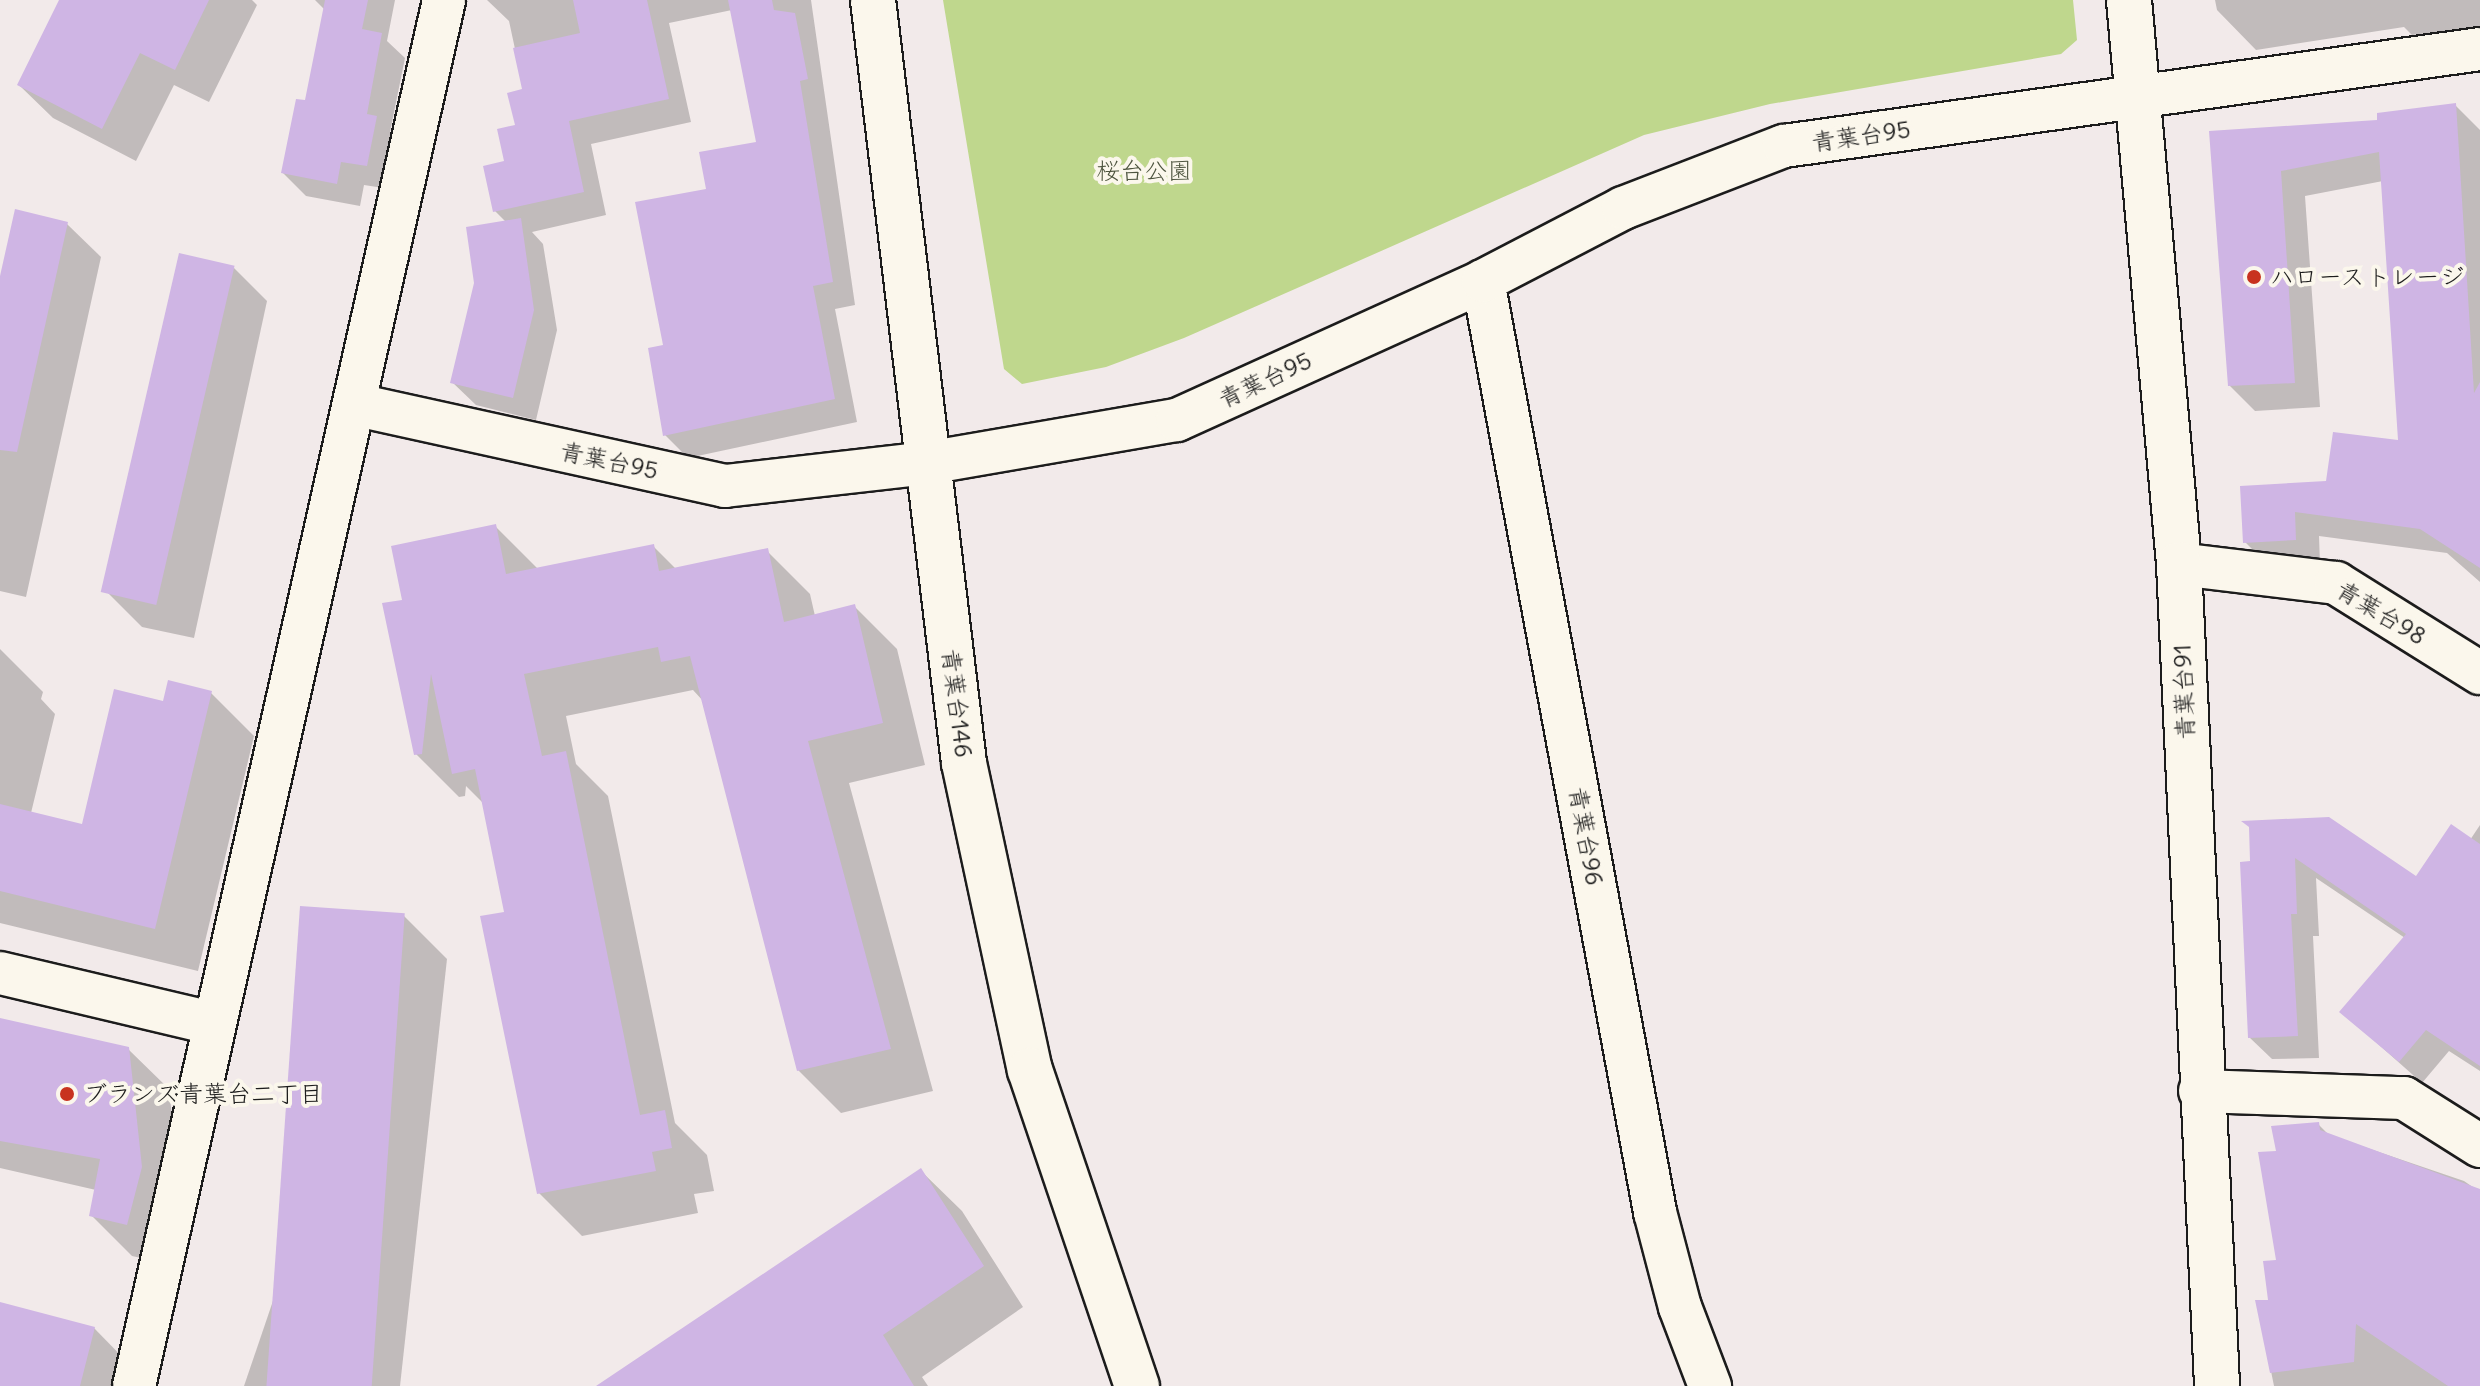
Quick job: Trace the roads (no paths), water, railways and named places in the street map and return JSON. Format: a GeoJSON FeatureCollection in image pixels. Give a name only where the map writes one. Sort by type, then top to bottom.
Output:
{"type":"FeatureCollection","features":[{"type":"Feature","properties":{"kind":"street"},"geometry":{"type":"LineString","coordinates":[[134,1386],[212,1023],[357,405],[444,0]]}},
{"type":"Feature","properties":{"kind":"street","name":"青葉台146"},"geometry":{"type":"LineString","coordinates":[[873,0],[964,763],[1030,1070],[1137,1386]]}},
{"type":"Feature","properties":{"kind":"street","name":"青葉台91"},"geometry":{"type":"LineString","coordinates":[[2129,0],[2141,100],[2179,564],[2200,1091],[2217,1386]]}},
{"type":"Feature","properties":{"kind":"street","name":"青葉台95"},"geometry":{"type":"LineString","coordinates":[[357,405],[725,486],[927,463],[1177,420],[1483,281],[1623,208],[1784,146],[2141,100],[2480,49]]}},
{"type":"Feature","properties":{"kind":"street","name":"青葉台96"},"geometry":{"type":"LineString","coordinates":[[1483,281],[1655,1212],[1680,1307],[1710,1386]]}},
{"type":"Feature","properties":{"kind":"street","name":"青葉台98"},"geometry":{"type":"LineString","coordinates":[[2179,564],[2336,583],[2480,673]]}},
{"type":"Feature","properties":{"kind":"street"},"geometry":{"type":"LineString","coordinates":[[0,973],[212,1023]]}},
{"type":"Feature","properties":{"kind":"street"},"geometry":{"type":"LineString","coordinates":[[2200,1091],[2404,1098],[2480,1146]]}},
{"type":"Feature","properties":{"kind":"place","name":"ハローストレージ"},"geometry":{"type":"Point","coordinates":[2254,277]}},
{"type":"Feature","properties":{"kind":"place","name":"ブランズ青葉台二丁目"},"geometry":{"type":"Point","coordinates":[67,1094]}},
{"type":"Feature","properties":{"kind":"park label","name":"桜台公園"},"geometry":{"type":"Point","coordinates":[1144,171]}}]}
